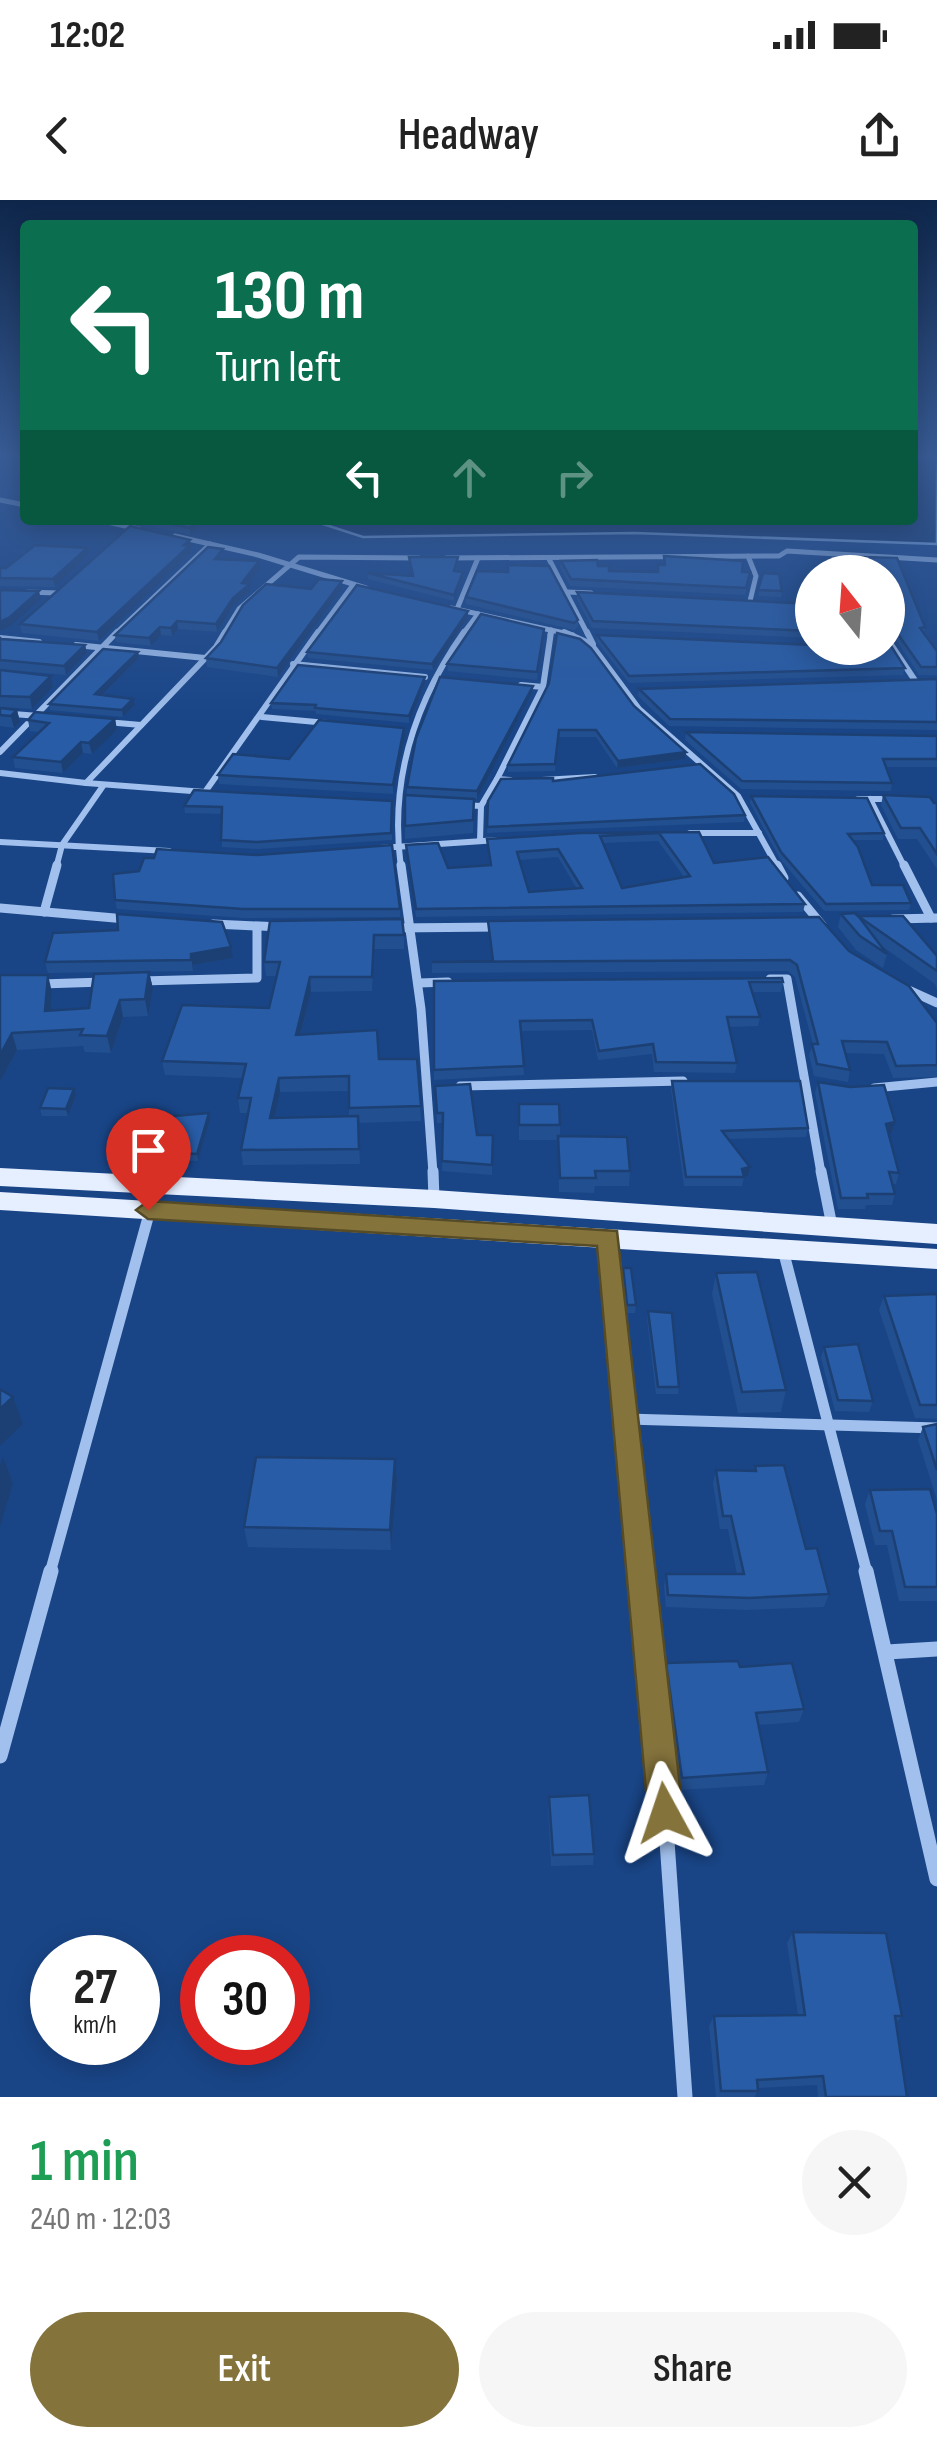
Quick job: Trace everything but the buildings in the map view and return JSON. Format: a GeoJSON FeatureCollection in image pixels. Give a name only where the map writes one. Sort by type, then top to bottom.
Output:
{"type":"FeatureCollection","features":[{"type":"Feature","properties":{"kind":"main road"},"geometry":{"type":"LineString","coordinates":[[0,1177],[153,1197],[609,1238],[937,1259]]}},
{"type":"Feature","properties":{"kind":"main road"},"geometry":{"type":"LineString","coordinates":[[0,1201],[153,1197],[434,1199],[937,1234]]}},
{"type":"Feature","properties":{"kind":"street"},"geometry":{"type":"LineString","coordinates":[[0,752],[209,545]]}},
{"type":"Feature","properties":{"kind":"street"},"geometry":{"type":"LineString","coordinates":[[212,545],[371,589]]}},
{"type":"Feature","properties":{"kind":"street"},"geometry":{"type":"LineString","coordinates":[[86,783],[206,658],[238,609],[299,557],[779,556],[787,551],[937,560]]}},
{"type":"Feature","properties":{"kind":"street"},"geometry":{"type":"LineString","coordinates":[[748,556],[756,576],[750,601]]}},
{"type":"Feature","properties":{"kind":"street"},"geometry":{"type":"LineString","coordinates":[[457,609],[478,558]]}},
{"type":"Feature","properties":{"kind":"street"},"geometry":{"type":"LineString","coordinates":[[549,558],[596,650],[625,690],[664,733],[738,796],[779,872],[829,932]]}},
{"type":"Feature","properties":{"kind":"street"},"geometry":{"type":"LineString","coordinates":[[204,792],[262,717],[293,664],[354,585]]}},
{"type":"Feature","properties":{"kind":"street"},"geometry":{"type":"LineString","coordinates":[[19,592],[57,593],[44,604]]}},
{"type":"Feature","properties":{"kind":"street"},"geometry":{"type":"LineString","coordinates":[[566,592],[603,594]]}},
{"type":"Feature","properties":{"kind":"street"},"geometry":{"type":"LineString","coordinates":[[732,600],[762,602]]}},
{"type":"Feature","properties":{"kind":"street"},"geometry":{"type":"LineString","coordinates":[[440,605],[571,634],[607,635]]}},
{"type":"Feature","properties":{"kind":"street"},"geometry":{"type":"LineString","coordinates":[[434,1199],[429,1088],[397,804],[413,730],[433,678],[478,614]]}},
{"type":"Feature","properties":{"kind":"street"},"geometry":{"type":"LineString","coordinates":[[2,641],[19,628]]}},
{"type":"Feature","properties":{"kind":"street"},"geometry":{"type":"LineString","coordinates":[[480,841],[480,806],[543,686],[551,630]]}},
{"type":"Feature","properties":{"kind":"street"},"geometry":{"type":"LineString","coordinates":[[548,640],[571,634],[596,650]]}},
{"type":"Feature","properties":{"kind":"street"},"geometry":{"type":"LineString","coordinates":[[2,641],[44,642]]}},
{"type":"Feature","properties":{"kind":"street"},"geometry":{"type":"LineString","coordinates":[[64,644],[206,658]]}},
{"type":"Feature","properties":{"kind":"street"},"geometry":{"type":"LineString","coordinates":[[293,664],[451,679]]}},
{"type":"Feature","properties":{"kind":"street"},"geometry":{"type":"LineString","coordinates":[[904,665],[916,682]]}},
{"type":"Feature","properties":{"kind":"street"},"geometry":{"type":"LineString","coordinates":[[50,680],[68,682]]}},
{"type":"Feature","properties":{"kind":"street"},"geometry":{"type":"LineString","coordinates":[[896,682],[927,682]]}},
{"type":"Feature","properties":{"kind":"street"},"geometry":{"type":"LineString","coordinates":[[506,684],[543,686]]}},
{"type":"Feature","properties":{"kind":"street"},"geometry":{"type":"LineString","coordinates":[[625,690],[644,690]]}},
{"type":"Feature","properties":{"kind":"street"},"geometry":{"type":"LineString","coordinates":[[0,713],[52,718]]}},
{"type":"Feature","properties":{"kind":"street"},"geometry":{"type":"LineString","coordinates":[[262,717],[338,724]]}},
{"type":"Feature","properties":{"kind":"street"},"geometry":{"type":"LineString","coordinates":[[88,720],[141,725]]}},
{"type":"Feature","properties":{"kind":"street"},"geometry":{"type":"LineString","coordinates":[[394,728],[413,730]]}},
{"type":"Feature","properties":{"kind":"street"},"geometry":{"type":"LineString","coordinates":[[664,733],[684,733]]}},
{"type":"Feature","properties":{"kind":"street"},"geometry":{"type":"LineString","coordinates":[[682,767],[700,764]]}},
{"type":"Feature","properties":{"kind":"street"},"geometry":{"type":"LineString","coordinates":[[0,773],[103,786],[224,793]]}},
{"type":"Feature","properties":{"kind":"street"},"geometry":{"type":"LineString","coordinates":[[536,780],[602,777]]}},
{"type":"Feature","properties":{"kind":"street"},"geometry":{"type":"LineString","coordinates":[[497,780],[517,780]]}},
{"type":"Feature","properties":{"kind":"street"},"geometry":{"type":"LineString","coordinates":[[44,912],[62,845],[103,786]]}},
{"type":"Feature","properties":{"kind":"street"},"geometry":{"type":"LineString","coordinates":[[738,796],[757,797]]}},
{"type":"Feature","properties":{"kind":"street"},"geometry":{"type":"LineString","coordinates":[[851,798],[904,799]]}},
{"type":"Feature","properties":{"kind":"street"},"geometry":{"type":"LineString","coordinates":[[870,799],[934,918],[874,920]]}},
{"type":"Feature","properties":{"kind":"street"},"geometry":{"type":"LineString","coordinates":[[397,804],[416,804]]}},
{"type":"Feature","properties":{"kind":"street"},"geometry":{"type":"LineString","coordinates":[[450,805],[480,806]]}},
{"type":"Feature","properties":{"kind":"street"},"geometry":{"type":"LineString","coordinates":[[687,834],[759,833]]}},
{"type":"Feature","properties":{"kind":"street"},"geometry":{"type":"LineString","coordinates":[[366,848],[519,838]]}},
{"type":"Feature","properties":{"kind":"street"},"geometry":{"type":"LineString","coordinates":[[0,842],[179,852]]}},
{"type":"Feature","properties":{"kind":"street"},"geometry":{"type":"LineString","coordinates":[[0,908],[144,920]]}},
{"type":"Feature","properties":{"kind":"street"},"geometry":{"type":"LineString","coordinates":[[798,921],[836,920]]}},
{"type":"Feature","properties":{"kind":"street"},"geometry":{"type":"LineString","coordinates":[[200,924],[296,928]]}},
{"type":"Feature","properties":{"kind":"street"},"geometry":{"type":"LineString","coordinates":[[373,928],[508,926]]}},
{"type":"Feature","properties":{"kind":"street"},"geometry":{"type":"LineString","coordinates":[[20,984],[257,978],[257,927]]}},
{"type":"Feature","properties":{"kind":"street"},"geometry":{"type":"LineString","coordinates":[[748,980],[787,979],[799,1082],[833,1228]]}},
{"type":"Feature","properties":{"kind":"street"},"geometry":{"type":"LineString","coordinates":[[885,979],[937,1004]]}},
{"type":"Feature","properties":{"kind":"street"},"geometry":{"type":"LineString","coordinates":[[419,982],[458,982]]}},
{"type":"Feature","properties":{"kind":"street"},"geometry":{"type":"LineString","coordinates":[[429,1088],[704,1081]]}},
{"type":"Feature","properties":{"kind":"street"},"geometry":{"type":"LineString","coordinates":[[799,1082],[817,1088]]}},
{"type":"Feature","properties":{"kind":"street"},"geometry":{"type":"LineString","coordinates":[[868,1088],[937,1082]]}},
{"type":"Feature","properties":{"kind":"street"},"geometry":{"type":"LineString","coordinates":[[0,1756],[153,1197]]}},
{"type":"Feature","properties":{"kind":"street"},"geometry":{"type":"LineString","coordinates":[[609,1238],[665,1813],[685,2097]]}},
{"type":"Feature","properties":{"kind":"street"},"geometry":{"type":"LineString","coordinates":[[784,1250],[929,1804],[937,1879]]}},
{"type":"Feature","properties":{"kind":"street"},"geometry":{"type":"LineString","coordinates":[[627,1418],[937,1428]]}},
{"type":"Feature","properties":{"kind":"street"},"geometry":{"type":"LineString","coordinates":[[887,1652],[937,1649]]}},
{"type":"Feature","properties":{"kind":"route"},"geometry":{"type":"LineString","coordinates":[[148,1210],[609,1238],[665,1813]]}}]}
